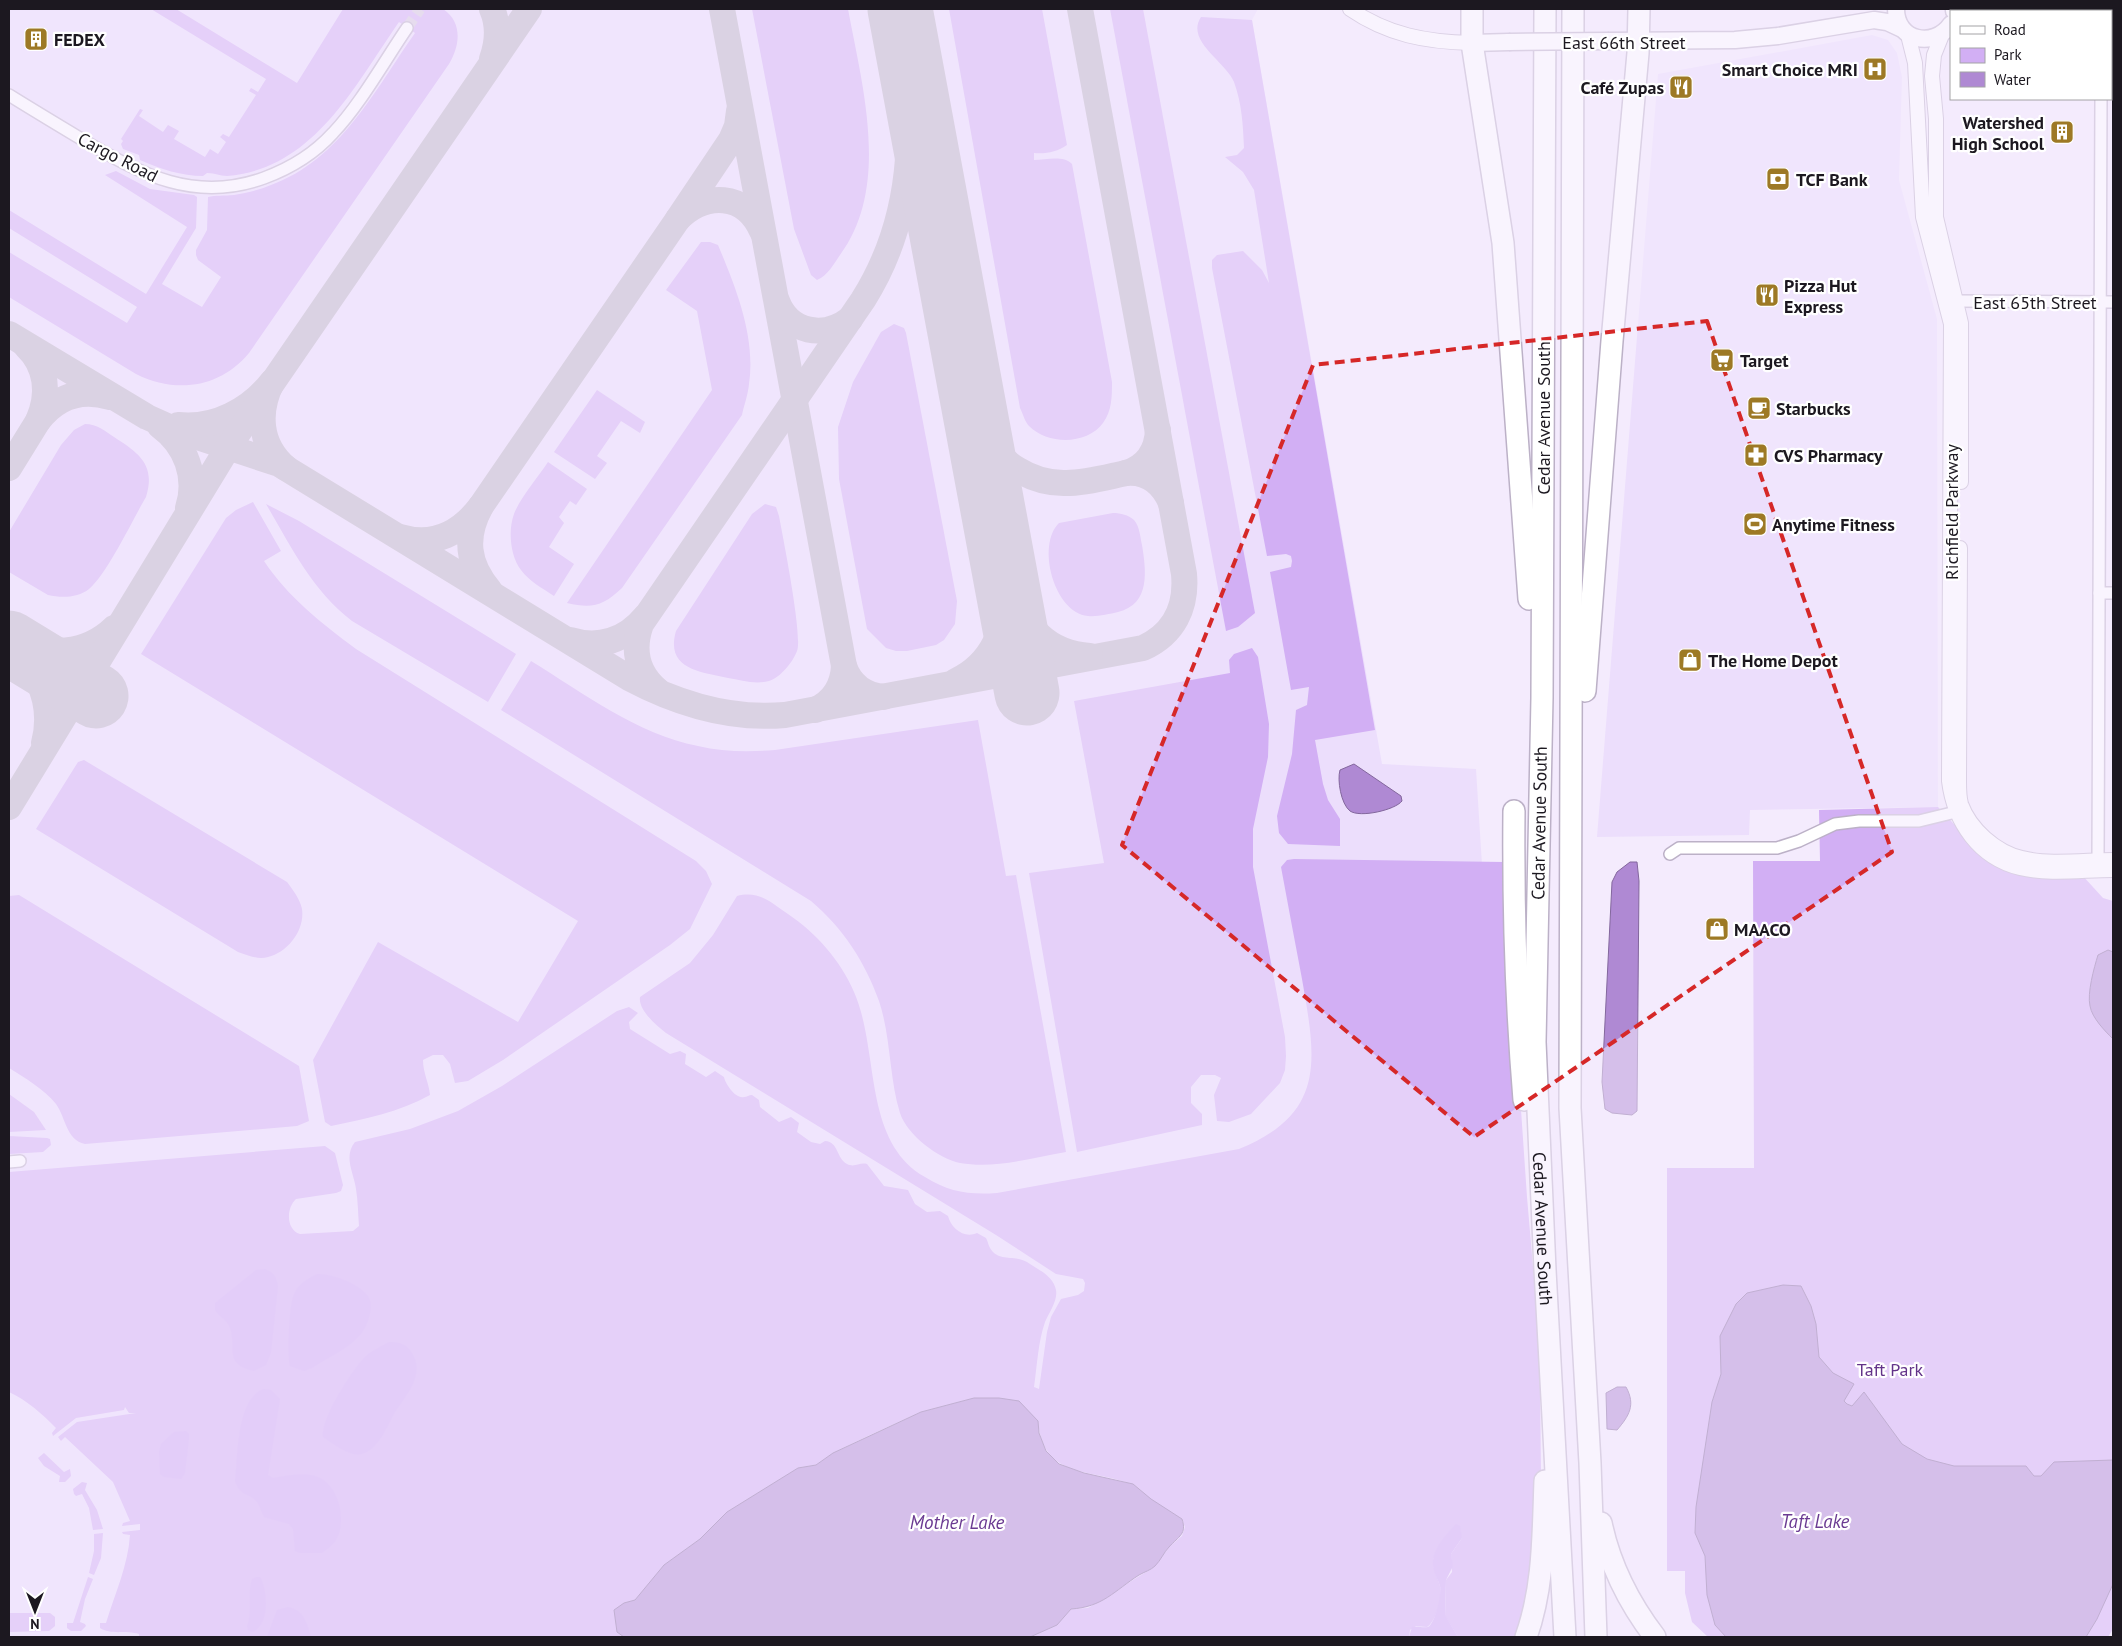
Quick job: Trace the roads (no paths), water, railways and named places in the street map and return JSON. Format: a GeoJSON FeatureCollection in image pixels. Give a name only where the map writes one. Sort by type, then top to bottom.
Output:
{"type":"FeatureCollection","features":[{"type":"Feature","properties":{"kind":"highway"},"geometry":{"type":"LineString","coordinates":[[1472,9],[1472,43],[1503,243],[1528,574],[1538,849]]}},
{"type":"Feature","properties":{"kind":"highway","name":"Cedar Avenue South"},"geometry":{"type":"LineString","coordinates":[[1545,9],[1542,688],[1536,1042],[1545,1270],[1565,1637]]}},
{"type":"Feature","properties":{"kind":"highway","name":"Cedar Avenue South"},"geometry":{"type":"LineString","coordinates":[[1573,9],[1570,1108],[1590,1463],[1596,1637]]}},
{"type":"Feature","properties":{"kind":"highway"},"geometry":{"type":"LineString","coordinates":[[1572,851],[1638,41],[1639,9]]}},
{"type":"Feature","properties":{"kind":"highway"},"geometry":{"type":"LineString","coordinates":[[1514,811],[1517,1011],[1532,1202],[1545,1270]]}},
{"type":"Feature","properties":{"kind":"highway"},"geometry":{"type":"LineString","coordinates":[[1526,1637],[1534,1610],[1541,1569],[1549,1340]]}},
{"type":"Feature","properties":{"kind":"highway"},"geometry":{"type":"LineString","coordinates":[[1590,1463],[1596,1502],[1609,1554],[1631,1603],[1655,1637]]}},
{"type":"Feature","properties":{"kind":"main road"},"geometry":{"type":"LineString","coordinates":[[1896,9],[1897,20],[1905,32]]}},
{"type":"Feature","properties":{"kind":"main road","name":"East 66th Street"},"geometry":{"type":"LineString","coordinates":[[1472,43],[1734,40],[1778,36],[1874,20],[1887,22],[1925,40],[1947,30]]}},
{"type":"Feature","properties":{"kind":"street","name":"East 66th Street"},"geometry":{"type":"LineString","coordinates":[[1350,9],[1373,24],[1413,38],[1437,42],[1472,43]]}},
{"type":"Feature","properties":{"kind":"street","name":"Cargo Road"},"geometry":{"type":"LineString","coordinates":[[9,95],[140,172],[186,186],[217,188],[235,186],[277,173],[307,156],[322,144],[345,118],[407,28]]}},
{"type":"Feature","properties":{"kind":"street","name":"Richfield Parkway"},"geometry":{"type":"LineString","coordinates":[[1947,30],[1932,63],[1937,158],[1938,231],[1958,301],[1962,334],[1960,811]]}},
{"type":"Feature","properties":{"kind":"street","name":"Richfield Parkway"},"geometry":{"type":"LineString","coordinates":[[1905,32],[1915,63],[1924,217],[1947,301],[1952,329],[1949,781],[1966,830],[1985,852],[2010,865],[2041,870],[2113,870]]}},
{"type":"Feature","properties":{"kind":"street"},"geometry":{"type":"LineString","coordinates":[[2098,860],[2101,100]]}},
{"type":"Feature","properties":{"kind":"street"},"geometry":{"type":"LineString","coordinates":[[1917,104],[1927,153],[1937,158]]}},
{"type":"Feature","properties":{"kind":"street","name":"East 65th Street"},"geometry":{"type":"LineString","coordinates":[[1958,301],[2113,302]]}},
{"type":"Feature","properties":{"kind":"street"},"geometry":{"type":"LineString","coordinates":[[2099,593],[2113,592]]}},
{"type":"Feature","properties":{"kind":"street","name":"Richfield Parkway"},"geometry":{"type":"LineString","coordinates":[[1960,811],[1982,835],[2000,850],[2013,856],[2031,860],[2113,860]]}},
{"type":"Feature","properties":{"kind":"street"},"geometry":{"type":"LineString","coordinates":[[1670,854],[1679,848],[1777,848],[1800,842],[1835,824],[1858,821],[1919,821],[1960,811]]}},
{"type":"Feature","properties":{"kind":"water"},"geometry":{"type":"Polygon","coordinates":[[[1354,764],[1401,796],[1402,801],[1377,812],[1361,814],[1350,811],[1342,798],[1339,774],[1340,770],[1354,764]]]}},
{"type":"Feature","properties":{"kind":"water"},"geometry":{"type":"Polygon","coordinates":[[[1630,862],[1637,862],[1639,881],[1637,1111],[1632,1115],[1612,1113],[1605,1109],[1602,1082],[1612,882],[1617,872],[1630,862]]]}},
{"type":"Feature","properties":{"kind":"water"},"geometry":{"type":"Polygon","coordinates":[[[2108,950],[2113,952],[2113,1039],[2096,1020],[2091,1011],[2089,1001],[2091,980],[2098,955],[2108,950]]]}},
{"type":"Feature","properties":{"kind":"water","name":"Taft Lake"},"geometry":{"type":"Polygon","coordinates":[[[1783,1285],[1801,1286],[1811,1306],[1816,1324],[1819,1357],[1833,1373],[1854,1384],[1844,1401],[1852,1406],[1864,1392],[1902,1444],[1927,1459],[1954,1466],[2026,1466],[2034,1476],[2041,1476],[2054,1462],[2113,1460],[2113,1584],[2097,1619],[2086,1637],[1726,1637],[1715,1625],[1707,1595],[1705,1556],[1695,1533],[1696,1507],[1712,1402],[1721,1374],[1720,1336],[1736,1304],[1747,1293],[1783,1285]]]}},
{"type":"Feature","properties":{"kind":"water"},"geometry":{"type":"Polygon","coordinates":[[[1617,1387],[1626,1387],[1629,1393],[1630,1410],[1617,1430],[1607,1429],[1606,1393],[1617,1387]]]}},
{"type":"Feature","properties":{"kind":"water","name":"Mother Lake"},"geometry":{"type":"Polygon","coordinates":[[[974,1398],[999,1398],[1019,1401],[1038,1421],[1039,1433],[1046,1451],[1059,1464],[1084,1473],[1133,1484],[1151,1499],[1182,1519],[1183,1532],[1152,1569],[1139,1575],[1100,1602],[1082,1608],[1071,1609],[1057,1625],[1030,1637],[624,1637],[617,1632],[614,1610],[624,1603],[635,1600],[664,1565],[700,1539],[727,1512],[798,1468],[816,1465],[833,1453],[921,1412],[974,1398]]]}},
{"type":"Feature","properties":{"kind":"tunnel"},"geometry":{"type":"LineString","coordinates":[[407,28],[420,9]]}},
{"type":"Feature","properties":{"kind":"place","name":"FEDEX"},"geometry":{"type":"Point","coordinates":[36,39]}},
{"type":"Feature","properties":{"kind":"place","name":"Smart Choice MRI"},"geometry":{"type":"Point","coordinates":[1875,69]}},
{"type":"Feature","properties":{"kind":"place","name":"Café Zupas"},"geometry":{"type":"Point","coordinates":[1681,87]}},
{"type":"Feature","properties":{"kind":"place","name":"Watershed High School"},"geometry":{"type":"Point","coordinates":[2062,132]}},
{"type":"Feature","properties":{"kind":"place","name":"TCF Bank"},"geometry":{"type":"Point","coordinates":[1778,179]}},
{"type":"Feature","properties":{"kind":"place","name":"Pizza Hut Express"},"geometry":{"type":"Point","coordinates":[1767,295]}},
{"type":"Feature","properties":{"kind":"place","name":"Target"},"geometry":{"type":"Point","coordinates":[1722,360]}},
{"type":"Feature","properties":{"kind":"place","name":"Starbucks"},"geometry":{"type":"Point","coordinates":[1759,408]}},
{"type":"Feature","properties":{"kind":"place","name":"CVS Pharmacy"},"geometry":{"type":"Point","coordinates":[1756,455]}},
{"type":"Feature","properties":{"kind":"place","name":"Anytime Fitness"},"geometry":{"type":"Point","coordinates":[1755,524]}},
{"type":"Feature","properties":{"kind":"place","name":"The Home Depot"},"geometry":{"type":"Point","coordinates":[1690,660]}},
{"type":"Feature","properties":{"kind":"place","name":"MAACO"},"geometry":{"type":"Point","coordinates":[1717,929]}},
{"type":"Feature","properties":{"kind":"park label","name":"Taft Park"},"geometry":{"type":"Point","coordinates":[1890,1369]}}]}
